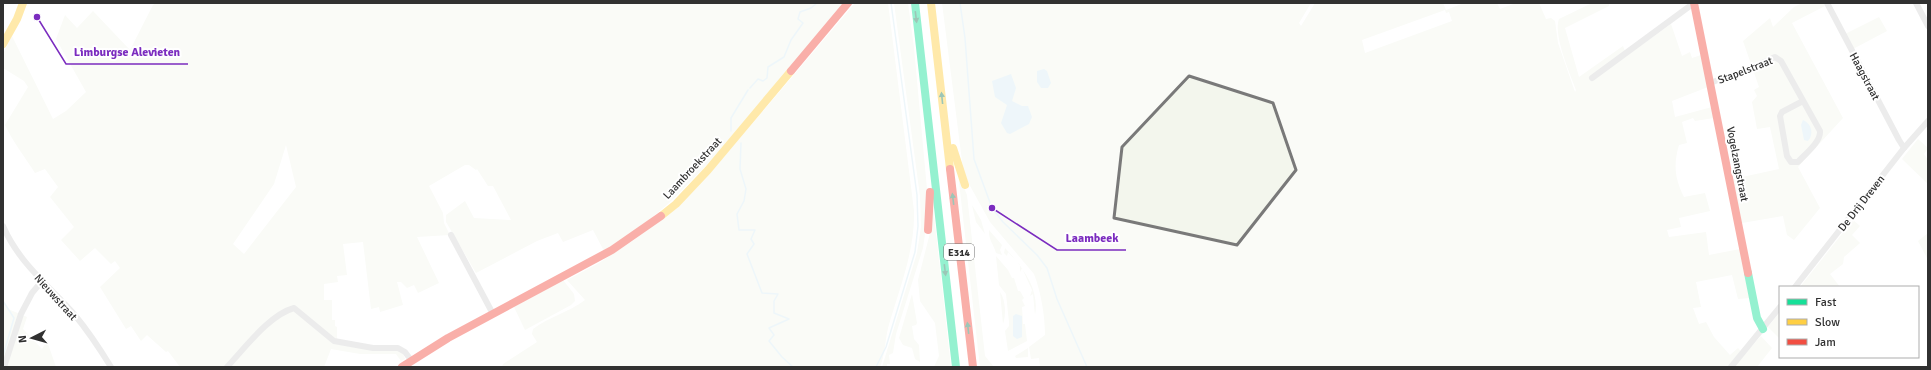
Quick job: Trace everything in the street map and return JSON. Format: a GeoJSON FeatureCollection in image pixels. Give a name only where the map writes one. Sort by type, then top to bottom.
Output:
{"type":"FeatureCollection","features":[{"type":"Feature","properties":{"kind":"main road"},"geometry":{"type":"LineString","coordinates":[[3,44],[17,20],[23,3]]}},
{"type":"Feature","properties":{"kind":"main road","name":"Laambroekstraat"},"geometry":{"type":"LineString","coordinates":[[402,367],[411,360],[493,314],[612,250],[676,204],[720,157],[848,3]]}},
{"type":"Feature","properties":{"kind":"main road","name":"E314"},"geometry":{"type":"LineString","coordinates":[[915,3],[956,367]]}},
{"type":"Feature","properties":{"kind":"main road","name":"E314"},"geometry":{"type":"LineString","coordinates":[[931,3],[973,367]]}},
{"type":"Feature","properties":{"kind":"main road","name":"Vogelzangstraat"},"geometry":{"type":"LineString","coordinates":[[1694,3],[1757,318],[1763,328]]}},
{"type":"Feature","properties":{"kind":"main road"},"geometry":{"type":"LineString","coordinates":[[946,136],[952,144],[965,185]]}},
{"type":"Feature","properties":{"kind":"main road"},"geometry":{"type":"LineString","coordinates":[[928,230],[930,205],[928,156],[931,148]]}},
{"type":"Feature","properties":{"kind":"street","name":"Vogelzangstraat"},"geometry":{"type":"LineString","coordinates":[[1592,78],[1694,3]]}},
{"type":"Feature","properties":{"kind":"street","name":"Haagstraat"},"geometry":{"type":"LineString","coordinates":[[1827,3],[1904,148]]}},
{"type":"Feature","properties":{"kind":"street"},"geometry":{"type":"LineString","coordinates":[[1916,3],[1928,26]]}},
{"type":"Feature","properties":{"kind":"street","name":"Stapelstraat"},"geometry":{"type":"LineString","coordinates":[[1710,83],[1754,67],[1776,57],[1781,60],[1820,131],[1820,136],[1798,162],[1794,163],[1789,160],[1787,156],[1780,116],[1782,112],[1803,101]]}},
{"type":"Feature","properties":{"kind":"street","name":"De Drij Dreven"},"geometry":{"type":"LineString","coordinates":[[1796,286],[1904,148],[1928,121]]}},
{"type":"Feature","properties":{"kind":"street","name":"Nieuwstraat"},"geometry":{"type":"LineString","coordinates":[[3,226],[17,254],[74,315],[112,367]]}},
{"type":"Feature","properties":{"kind":"street"},"geometry":{"type":"LineString","coordinates":[[451,235],[493,314]]}},
{"type":"Feature","properties":{"kind":"street"},"geometry":{"type":"LineString","coordinates":[[4,367],[20,314],[32,293],[42,281]]}},
{"type":"Feature","properties":{"kind":"street"},"geometry":{"type":"LineString","coordinates":[[227,367],[260,331],[285,310],[294,308],[334,341],[373,348],[398,348],[405,352],[411,360]]}},
{"type":"Feature","properties":{"kind":"street"},"geometry":{"type":"LineString","coordinates":[[1731,367],[1779,308]]}},
{"type":"Feature","properties":{"kind":"highlighted area"},"geometry":{"type":"Polygon","coordinates":[[[1189,76],[1273,103],[1296,170],[1237,245],[1114,218],[1122,147],[1189,76]]]}},
{"type":"Feature","properties":{"kind":"shaded area"},"geometry":{"type":"Polygon","coordinates":[[[156,3],[844,3],[712,160],[669,203],[648,221],[604,251],[593,230],[563,242],[558,233],[537,241],[476,273],[446,222],[446,215],[465,201],[474,218],[511,220],[493,186],[488,186],[477,169],[476,170],[469,165],[465,165],[429,186],[443,213],[444,223],[450,235],[417,237],[439,283],[418,293],[414,285],[407,288],[401,282],[397,282],[403,305],[380,312],[379,307],[371,309],[363,242],[343,244],[347,275],[337,276],[338,282],[324,284],[324,300],[332,300],[332,320],[335,320],[335,326],[337,327],[337,344],[358,348],[398,350],[403,354],[405,359],[401,361],[396,354],[360,354],[331,349],[324,367],[180,367],[168,351],[166,352],[147,335],[141,341],[131,326],[126,329],[100,287],[120,268],[115,261],[111,264],[95,248],[80,261],[61,240],[74,227],[50,197],[58,187],[45,169],[35,173],[5,125],[28,87],[24,81],[3,68],[3,54],[12,36],[53,119],[66,111],[86,92],[56,39],[65,15],[77,28],[93,11],[130,50],[153,5],[156,3]],[[286,145],[274,184],[233,244],[244,254],[296,187],[286,145]]]}},
{"type":"Feature","properties":{"kind":"shaded area"},"geometry":{"type":"Polygon","coordinates":[[[855,3],[888,3],[914,211],[914,226],[909,256],[888,328],[880,367],[502,367],[503,364],[537,342],[532,334],[533,329],[585,300],[567,280],[599,263],[634,240],[677,208],[718,164],[855,3]]]}},
{"type":"Feature","properties":{"kind":"shaded area"},"geometry":{"type":"Polygon","coordinates":[[[894,3],[908,3],[914,48],[928,200],[923,248],[896,334],[893,353],[889,355],[890,364],[887,364],[887,367],[882,367],[917,253],[921,227],[920,196],[894,3]]]}},
{"type":"Feature","properties":{"kind":"shaded area"},"geometry":{"type":"Polygon","coordinates":[[[942,3],[1311,3],[1299,23],[1301,26],[1315,3],[1443,3],[1446,10],[1464,3],[1497,3],[1500,9],[1516,3],[1539,3],[1546,19],[1551,18],[1555,21],[1558,43],[1575,92],[1576,90],[1566,65],[1558,35],[1559,19],[1592,3],[1609,3],[1609,6],[1565,28],[1579,77],[1623,46],[1625,51],[1594,79],[1671,24],[1682,56],[1690,52],[1692,58],[1701,55],[1708,87],[1672,101],[1675,117],[1712,107],[1714,118],[1695,121],[1693,118],[1682,122],[1687,143],[1679,145],[1676,159],[1676,172],[1684,197],[1705,193],[1710,211],[1679,218],[1681,227],[1667,230],[1669,237],[1706,232],[1709,255],[1740,249],[1750,298],[1738,299],[1732,275],[1696,282],[1701,307],[1693,308],[1699,324],[1706,322],[1714,337],[1730,355],[1738,348],[1744,355],[1761,336],[1772,348],[1757,367],[1040,367],[1039,358],[1031,359],[1029,347],[1045,335],[1042,304],[1039,288],[1034,274],[990,222],[969,184],[963,169],[942,3]],[[1445,10],[1362,40],[1365,53],[1452,21],[1449,12],[1446,13],[1445,10]]]}},
{"type":"Feature","properties":{"kind":"shaded area"},"geometry":{"type":"Polygon","coordinates":[[[1802,3],[1823,3],[1825,6],[1792,23],[1843,118],[1798,167],[1820,208],[1794,240],[1787,235],[1783,216],[1742,223],[1733,179],[1779,169],[1770,127],[1757,129],[1752,102],[1757,96],[1754,90],[1759,87],[1743,41],[1770,18],[1773,27],[1794,7],[1802,3]]]}},
{"type":"Feature","properties":{"kind":"shaded area"},"geometry":{"type":"Polygon","coordinates":[[[1879,17],[1887,31],[1853,49],[1845,34],[1879,17]]]}},
{"type":"Feature","properties":{"kind":"shaded area"},"geometry":{"type":"Polygon","coordinates":[[[1044,69],[1047,71],[1051,83],[1048,88],[1041,88],[1037,82],[1037,71],[1044,69]]]}},
{"type":"Feature","properties":{"kind":"shaded area"},"geometry":{"type":"Polygon","coordinates":[[[1011,74],[1016,88],[1012,101],[1022,106],[1028,106],[1032,117],[1029,124],[1010,134],[1007,133],[1001,123],[1007,105],[995,97],[992,81],[1011,74]]]}},
{"type":"Feature","properties":{"kind":"shaded area"},"geometry":{"type":"Polygon","coordinates":[[[1803,120],[1811,129],[1811,135],[1808,141],[1804,140],[1801,125],[1803,120]]]}},
{"type":"Feature","properties":{"kind":"shaded area"},"geometry":{"type":"Polygon","coordinates":[[[1918,139],[1928,148],[1924,154],[1928,160],[1928,184],[1902,159],[1918,139]]]}},
{"type":"Feature","properties":{"kind":"shaded area"},"geometry":{"type":"Polygon","coordinates":[[[958,173],[967,195],[985,356],[994,367],[980,367],[958,173]]]}},
{"type":"Feature","properties":{"kind":"shaded area"},"geometry":{"type":"Polygon","coordinates":[[[972,205],[981,220],[985,234],[976,222],[972,205]]]}},
{"type":"Feature","properties":{"kind":"shaded area"},"geometry":{"type":"Polygon","coordinates":[[[933,206],[951,367],[934,367],[939,356],[935,323],[920,301],[918,280],[930,233],[933,206]]]}},
{"type":"Feature","properties":{"kind":"shaded area"},"geometry":{"type":"Polygon","coordinates":[[[1853,220],[1860,226],[1852,235],[1860,243],[1844,257],[1843,264],[1830,274],[1839,286],[1801,286],[1853,220]]]}},
{"type":"Feature","properties":{"kind":"shaded area"},"geometry":{"type":"Polygon","coordinates":[[[989,230],[1002,245],[1000,250],[1002,255],[996,253],[990,239],[989,230]]]}},
{"type":"Feature","properties":{"kind":"shaded area"},"geometry":{"type":"Polygon","coordinates":[[[1928,233],[1928,260],[1918,241],[1928,233]]]}},
{"type":"Feature","properties":{"kind":"shaded area"},"geometry":{"type":"Polygon","coordinates":[[[1005,248],[1017,262],[1008,252],[1007,256],[1004,253],[1005,248]]]}},
{"type":"Feature","properties":{"kind":"shaded area"},"geometry":{"type":"Polygon","coordinates":[[[996,256],[1008,270],[1012,278],[1014,278],[1018,291],[1020,291],[1024,298],[1022,300],[1025,306],[1022,307],[1023,324],[1025,324],[1027,341],[1008,351],[1005,331],[1009,326],[1006,294],[999,285],[996,256]]]}},
{"type":"Feature","properties":{"kind":"shaded area"},"geometry":{"type":"Polygon","coordinates":[[[1023,269],[1035,296],[1035,315],[1033,294],[1030,296],[1032,290],[1023,269]]]}},
{"type":"Feature","properties":{"kind":"shaded area"},"geometry":{"type":"Polygon","coordinates":[[[563,280],[574,294],[575,301],[571,305],[525,330],[514,307],[563,280]]]}},
{"type":"Feature","properties":{"kind":"shaded area"},"geometry":{"type":"Polygon","coordinates":[[[1000,292],[1005,308],[1003,324],[1000,292]]]}},
{"type":"Feature","properties":{"kind":"shaded area"},"geometry":{"type":"Polygon","coordinates":[[[912,294],[917,323],[916,325],[912,326],[914,339],[919,345],[920,362],[915,359],[912,348],[903,345],[899,338],[912,294]]]}},
{"type":"Feature","properties":{"kind":"shaded area"},"geometry":{"type":"Polygon","coordinates":[[[3,301],[8,309],[27,317],[23,329],[42,349],[47,341],[56,367],[3,367],[3,301]]]}},
{"type":"Feature","properties":{"kind":"shaded area"},"geometry":{"type":"Polygon","coordinates":[[[1779,313],[1779,338],[1768,327],[1779,313]]]}},
{"type":"Feature","properties":{"kind":"shaded area"},"geometry":{"type":"Polygon","coordinates":[[[1016,314],[1022,316],[1022,337],[1017,339],[1013,336],[1013,316],[1016,314]]]}},
{"type":"Feature","properties":{"kind":"shaded area"},"geometry":{"type":"Polygon","coordinates":[[[1028,348],[1028,357],[1016,358],[1015,356],[1028,348]]]}},
{"type":"Feature","properties":{"kind":"waterway"},"geometry":{"type":"LineString","coordinates":[[750,88],[758,79],[763,81],[767,78],[768,67],[784,57],[791,40],[803,23],[798,19],[800,12],[811,8],[817,3]]}},
{"type":"Feature","properties":{"kind":"waterway"},"geometry":{"type":"LineString","coordinates":[[876,367],[886,347],[915,252],[918,226],[917,195],[891,3]]}},
{"type":"Feature","properties":{"kind":"waterway"},"geometry":{"type":"LineString","coordinates":[[960,3],[965,38],[974,159],[992,208],[1003,222],[1037,255],[1047,268],[1057,299],[1087,367]]}},
{"type":"Feature","properties":{"kind":"waterway"},"geometry":{"type":"LineString","coordinates":[[731,131],[731,118],[748,90]]}},
{"type":"Feature","properties":{"kind":"waterway"},"geometry":{"type":"LineString","coordinates":[[741,143],[740,169],[746,189],[744,201],[737,214],[739,230],[755,230],[751,239],[754,244],[747,254],[762,293],[778,294],[774,301],[774,313],[789,319],[769,328],[774,335],[769,341],[782,357],[793,367]]}},
{"type":"Feature","properties":{"kind":"waterway"},"geometry":{"type":"LineString","coordinates":[[3,301],[14,318],[3,356]]}},
{"type":"Feature","properties":{"kind":"traffic: fast"},"geometry":{"type":"LineString","coordinates":[[915,3],[956,367]]}},
{"type":"Feature","properties":{"kind":"traffic: fast"},"geometry":{"type":"LineString","coordinates":[[1748,273],[1757,318],[1763,329]]}},
{"type":"Feature","properties":{"kind":"traffic: slow"},"geometry":{"type":"LineString","coordinates":[[3,44],[17,19],[23,3]]}},
{"type":"Feature","properties":{"kind":"traffic: slow"},"geometry":{"type":"LineString","coordinates":[[931,3],[950,169]]}},
{"type":"Feature","properties":{"kind":"traffic: slow"},"geometry":{"type":"LineString","coordinates":[[661,216],[676,204],[708,170],[791,71]]}},
{"type":"Feature","properties":{"kind":"traffic: slow"},"geometry":{"type":"LineString","coordinates":[[953,148],[965,185]]}},
{"type":"Feature","properties":{"kind":"traffic: jam"},"geometry":{"type":"LineString","coordinates":[[791,71],[848,3]]}},
{"type":"Feature","properties":{"kind":"traffic: jam"},"geometry":{"type":"LineString","coordinates":[[1694,3],[1748,273]]}},
{"type":"Feature","properties":{"kind":"traffic: jam"},"geometry":{"type":"LineString","coordinates":[[950,169],[973,367]]}},
{"type":"Feature","properties":{"kind":"traffic: jam"},"geometry":{"type":"LineString","coordinates":[[928,230],[930,192]]}},
{"type":"Feature","properties":{"kind":"traffic: jam"},"geometry":{"type":"LineString","coordinates":[[402,367],[448,338],[612,250],[661,216]]}},
{"type":"Feature","properties":{"kind":"place","name":"Limburgse Alevieten"},"geometry":{"type":"Point","coordinates":[37,17]}},
{"type":"Feature","properties":{"kind":"place","name":"Laambeek"},"geometry":{"type":"Point","coordinates":[992,208]}}]}
